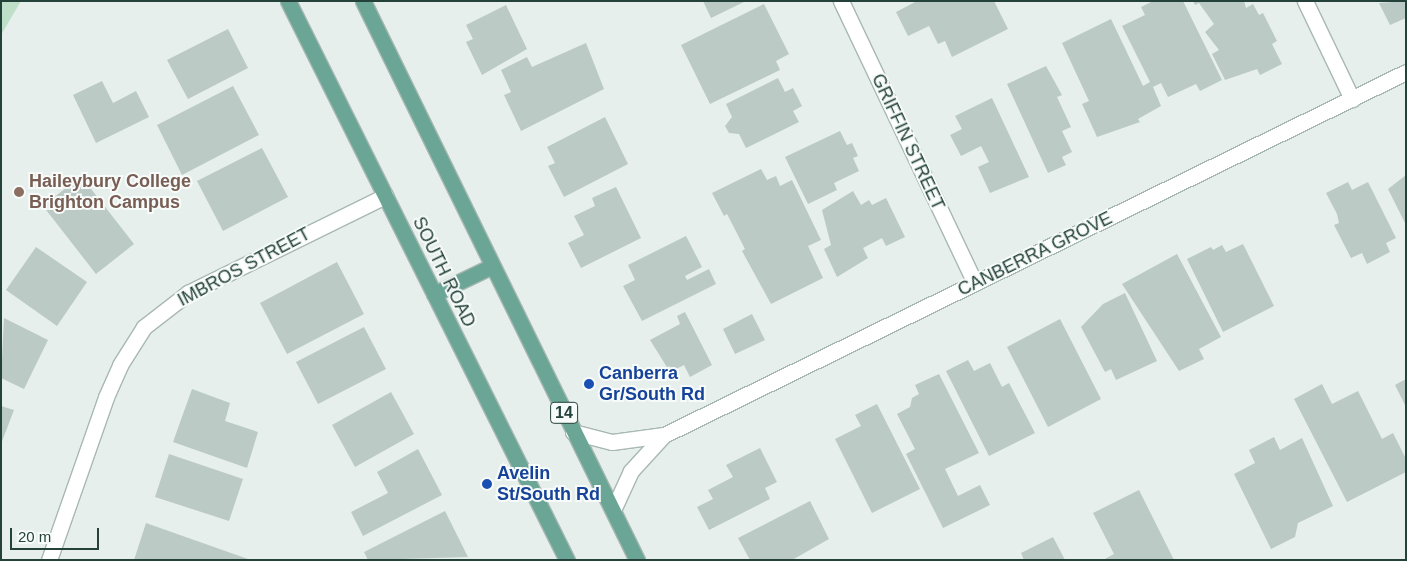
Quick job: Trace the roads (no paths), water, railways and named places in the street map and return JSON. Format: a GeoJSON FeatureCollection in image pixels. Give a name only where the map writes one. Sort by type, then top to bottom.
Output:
{"type":"FeatureCollection","features":[{"type":"Feature","properties":{"kind":"main road","name":"SOUTH ROAD"},"geometry":{"type":"LineString","coordinates":[[288,1],[566,560]]}},
{"type":"Feature","properties":{"kind":"main road","name":"14"},"geometry":{"type":"LineString","coordinates":[[363,1],[637,560]]}},
{"type":"Feature","properties":{"kind":"main road"},"geometry":{"type":"LineString","coordinates":[[434,294],[492,266]]}},
{"type":"Feature","properties":{"kind":"street","name":"GRIFFIN STREET"},"geometry":{"type":"LineString","coordinates":[[841,1],[975,283]]}},
{"type":"Feature","properties":{"kind":"street"},"geometry":{"type":"LineString","coordinates":[[1305,1],[1352,98]]}},
{"type":"Feature","properties":{"kind":"street","name":"CANBERRA GROVE"},"geometry":{"type":"LineString","coordinates":[[573,432],[612,442],[664,435],[1406,72]]}},
{"type":"Feature","properties":{"kind":"street","name":"IMBROS STREET"},"geometry":{"type":"LineString","coordinates":[[49,560],[106,397],[120,365],[144,327],[188,293],[385,196]]}},
{"type":"Feature","properties":{"kind":"street","name":"CANBERRA GROVE"},"geometry":{"type":"LineString","coordinates":[[613,510],[631,471],[664,435]]}},
{"type":"Feature","properties":{"kind":"place","name":"Haileybury College Brighton Campus"},"geometry":{"type":"Point","coordinates":[19,192]}},
{"type":"Feature","properties":{"kind":"place","name":"Canberra Gr/South Rd"},"geometry":{"type":"Point","coordinates":[589,384]}},
{"type":"Feature","properties":{"kind":"place","name":"Avelin St/South Rd"},"geometry":{"type":"Point","coordinates":[487,484]}}]}
